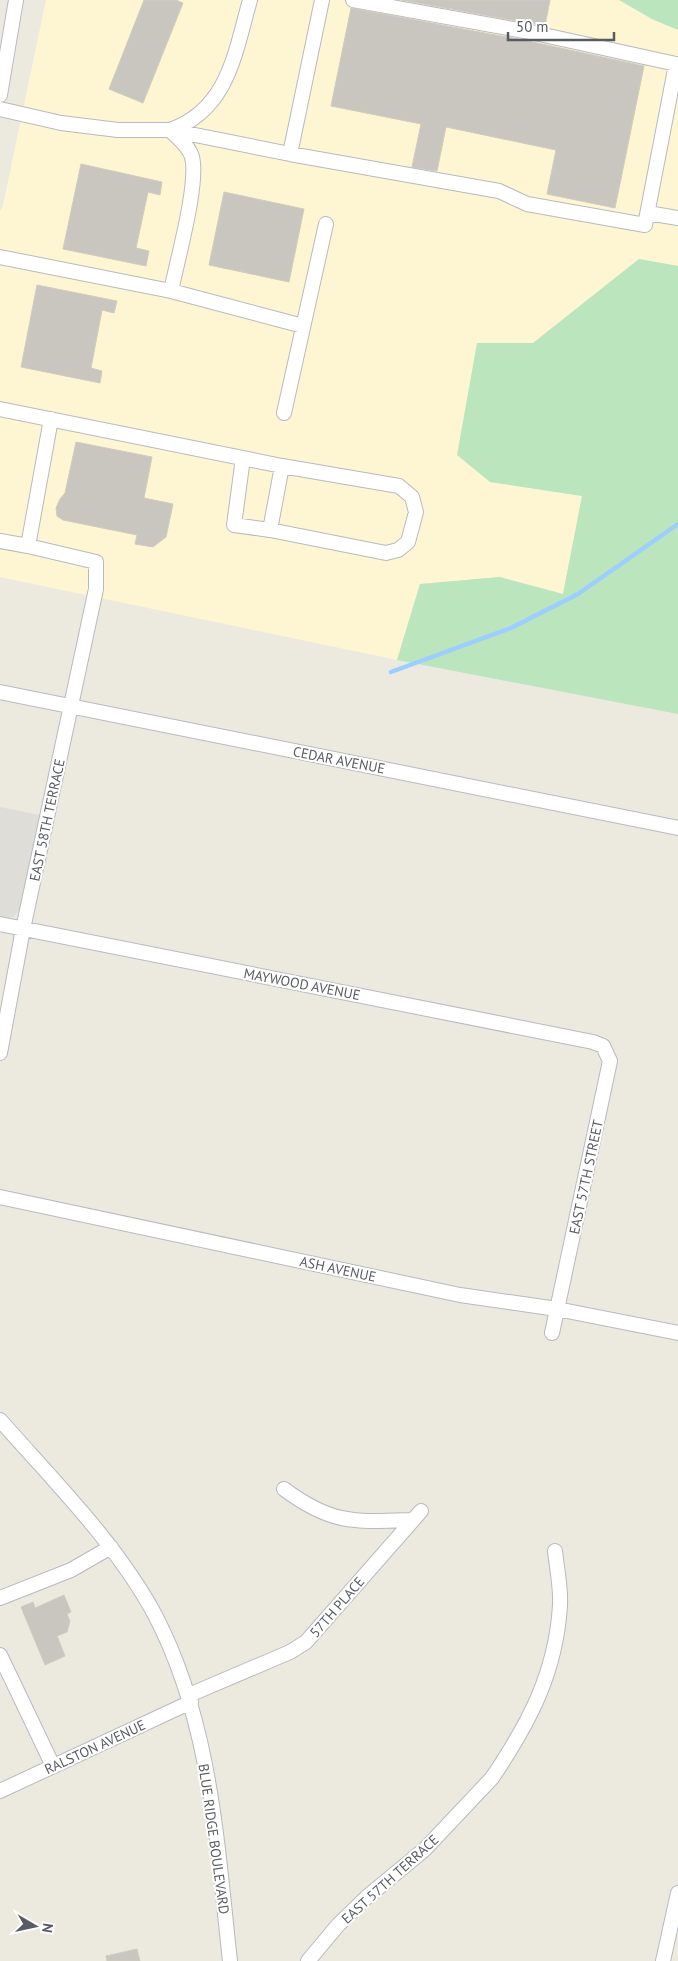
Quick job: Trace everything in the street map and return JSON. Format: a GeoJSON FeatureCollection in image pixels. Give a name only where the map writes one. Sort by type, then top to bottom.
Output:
{"type":"FeatureCollection","features":[{"type":"Feature","properties":{"kind":"street"},"geometry":{"type":"LineString","coordinates":[[0,95],[16,0]]}},
{"type":"Feature","properties":{"kind":"street"},"geometry":{"type":"LineString","coordinates":[[170,130],[187,124],[202,112],[225,84],[250,0]]}},
{"type":"Feature","properties":{"kind":"street"},"geometry":{"type":"LineString","coordinates":[[290,154],[322,0]]}},
{"type":"Feature","properties":{"kind":"street"},"geometry":{"type":"LineString","coordinates":[[0,110],[61,123],[118,130],[170,130],[290,154],[499,191],[526,204],[646,225],[676,64],[530,32],[353,0]]}},
{"type":"Feature","properties":{"kind":"street"},"geometry":{"type":"LineString","coordinates":[[170,130],[184,143],[192,155],[194,176],[171,292]]}},
{"type":"Feature","properties":{"kind":"street"},"geometry":{"type":"LineString","coordinates":[[648,212],[678,218]]}},
{"type":"Feature","properties":{"kind":"street"},"geometry":{"type":"LineString","coordinates":[[284,413],[326,224]]}},
{"type":"Feature","properties":{"kind":"street"},"geometry":{"type":"LineString","coordinates":[[0,257],[171,292],[303,326]]}},
{"type":"Feature","properties":{"kind":"street"},"geometry":{"type":"LineString","coordinates":[[0,409],[161,443],[399,486],[412,497],[416,512],[408,542],[398,550],[386,553],[234,524],[243,458]]}},
{"type":"Feature","properties":{"kind":"street"},"geometry":{"type":"LineString","coordinates":[[0,541],[28,546],[51,419]]}},
{"type":"Feature","properties":{"kind":"street"},"geometry":{"type":"LineString","coordinates":[[270,530],[282,466]]}},
{"type":"Feature","properties":{"kind":"street","name":"EAST 58TH TERRACE"},"geometry":{"type":"LineString","coordinates":[[0,1053],[23,929],[96,588],[96,562],[28,546]]}},
{"type":"Feature","properties":{"kind":"street","name":"CEDAR AVENUE"},"geometry":{"type":"LineString","coordinates":[[0,692],[678,828]]}},
{"type":"Feature","properties":{"kind":"street","name":"MAYWOOD AVENUE"},"geometry":{"type":"LineString","coordinates":[[0,924],[592,1042],[603,1046]]}},
{"type":"Feature","properties":{"kind":"street","name":"EAST 57TH STREET"},"geometry":{"type":"LineString","coordinates":[[552,1333],[610,1061],[603,1046]]}},
{"type":"Feature","properties":{"kind":"street","name":"ASH AVENUE"},"geometry":{"type":"LineString","coordinates":[[0,1197],[460,1295],[557,1309],[678,1333]]}},
{"type":"Feature","properties":{"kind":"street","name":"BLUE RIDGE BOULEVARD"},"geometry":{"type":"LineString","coordinates":[[0,1420],[111,1547],[155,1615],[190,1699],[211,1795],[230,1961]]}},
{"type":"Feature","properties":{"kind":"street","name":"57TH PLACE"},"geometry":{"type":"LineString","coordinates":[[190,1699],[290,1652],[306,1642],[417,1516],[367,1522],[335,1518],[308,1507],[284,1489]]}},
{"type":"Feature","properties":{"kind":"street"},"geometry":{"type":"LineString","coordinates":[[0,1598],[72,1570],[111,1547]]}},
{"type":"Feature","properties":{"kind":"street","name":"EAST 57TH TERRACE"},"geometry":{"type":"LineString","coordinates":[[308,1961],[338,1925],[367,1897],[425,1849],[492,1778],[501,1765],[539,1700],[551,1665],[560,1604],[555,1551]]}},
{"type":"Feature","properties":{"kind":"street"},"geometry":{"type":"LineString","coordinates":[[0,1655],[53,1766]]}},
{"type":"Feature","properties":{"kind":"street","name":"RALSTON AVENUE"},"geometry":{"type":"LineString","coordinates":[[0,1791],[190,1699]]}},
{"type":"Feature","properties":{"kind":"street"},"geometry":{"type":"LineString","coordinates":[[664,1961],[678,1893]]}},
{"type":"Feature","properties":{"kind":"shaded area"},"geometry":{"type":"Polygon","coordinates":[[[46,0],[619,0],[652,19],[678,30],[678,266],[639,259],[533,343],[477,344],[490,482],[582,496],[563,594],[500,577],[420,584],[397,660],[0,577],[0,211],[3,205],[46,0]]]}},
{"type":"Feature","properties":{"kind":"shaded area"},"geometry":{"type":"Polygon","coordinates":[[[0,807],[40,815],[20,908],[14,917],[7,918],[0,917],[0,807]]]}},
{"type":"Feature","properties":{"kind":"green space"},"geometry":{"type":"Polygon","coordinates":[[[619,0],[678,0],[678,30],[652,19],[619,0]]]}},
{"type":"Feature","properties":{"kind":"green space"},"geometry":{"type":"Polygon","coordinates":[[[639,259],[678,266],[678,714],[397,660],[420,584],[500,577],[563,594],[582,496],[490,482],[457,455],[477,343],[533,343],[639,259]]]}},
{"type":"Feature","properties":{"kind":"building"},"geometry":{"type":"Polygon","coordinates":[[[144,0],[176,0],[183,3],[143,103],[109,89],[144,0]]]}},
{"type":"Feature","properties":{"kind":"building"},"geometry":{"type":"Polygon","coordinates":[[[402,0],[550,0],[545,26],[402,0]]]}},
{"type":"Feature","properties":{"kind":"building"},"geometry":{"type":"Polygon","coordinates":[[[351,8],[528,41],[644,66],[615,208],[547,194],[556,150],[446,127],[437,171],[417,168],[412,167],[421,124],[331,106],[351,8]]]}},
{"type":"Feature","properties":{"kind":"building"},"geometry":{"type":"Polygon","coordinates":[[[81,164],[162,182],[160,195],[148,192],[136,248],[149,251],[146,266],[63,249],[81,164]]]}},
{"type":"Feature","properties":{"kind":"building"},"geometry":{"type":"Polygon","coordinates":[[[224,192],[304,209],[289,282],[209,265],[224,192]]]}},
{"type":"Feature","properties":{"kind":"building"},"geometry":{"type":"Polygon","coordinates":[[[37,285],[117,301],[114,313],[102,310],[91,368],[102,371],[100,383],[21,367],[37,285]]]}},
{"type":"Feature","properties":{"kind":"building"},"geometry":{"type":"Polygon","coordinates":[[[76,442],[152,457],[144,498],[173,504],[166,537],[153,547],[135,544],[137,535],[63,520],[57,516],[56,508],[65,493],[76,442]]]}},
{"type":"Feature","properties":{"kind":"building"},"geometry":{"type":"Polygon","coordinates":[[[64,1595],[71,1612],[67,1614],[70,1621],[67,1632],[57,1636],[65,1656],[45,1665],[21,1607],[33,1602],[35,1608],[64,1595]]]}},
{"type":"Feature","properties":{"kind":"building"},"geometry":{"type":"Polygon","coordinates":[[[137,1949],[140,1961],[107,1961],[106,1956],[137,1949]]]}},
{"type":"Feature","properties":{"kind":"waterway"},"geometry":{"type":"LineString","coordinates":[[391,672],[511,628],[578,594],[678,524]]}}]}
